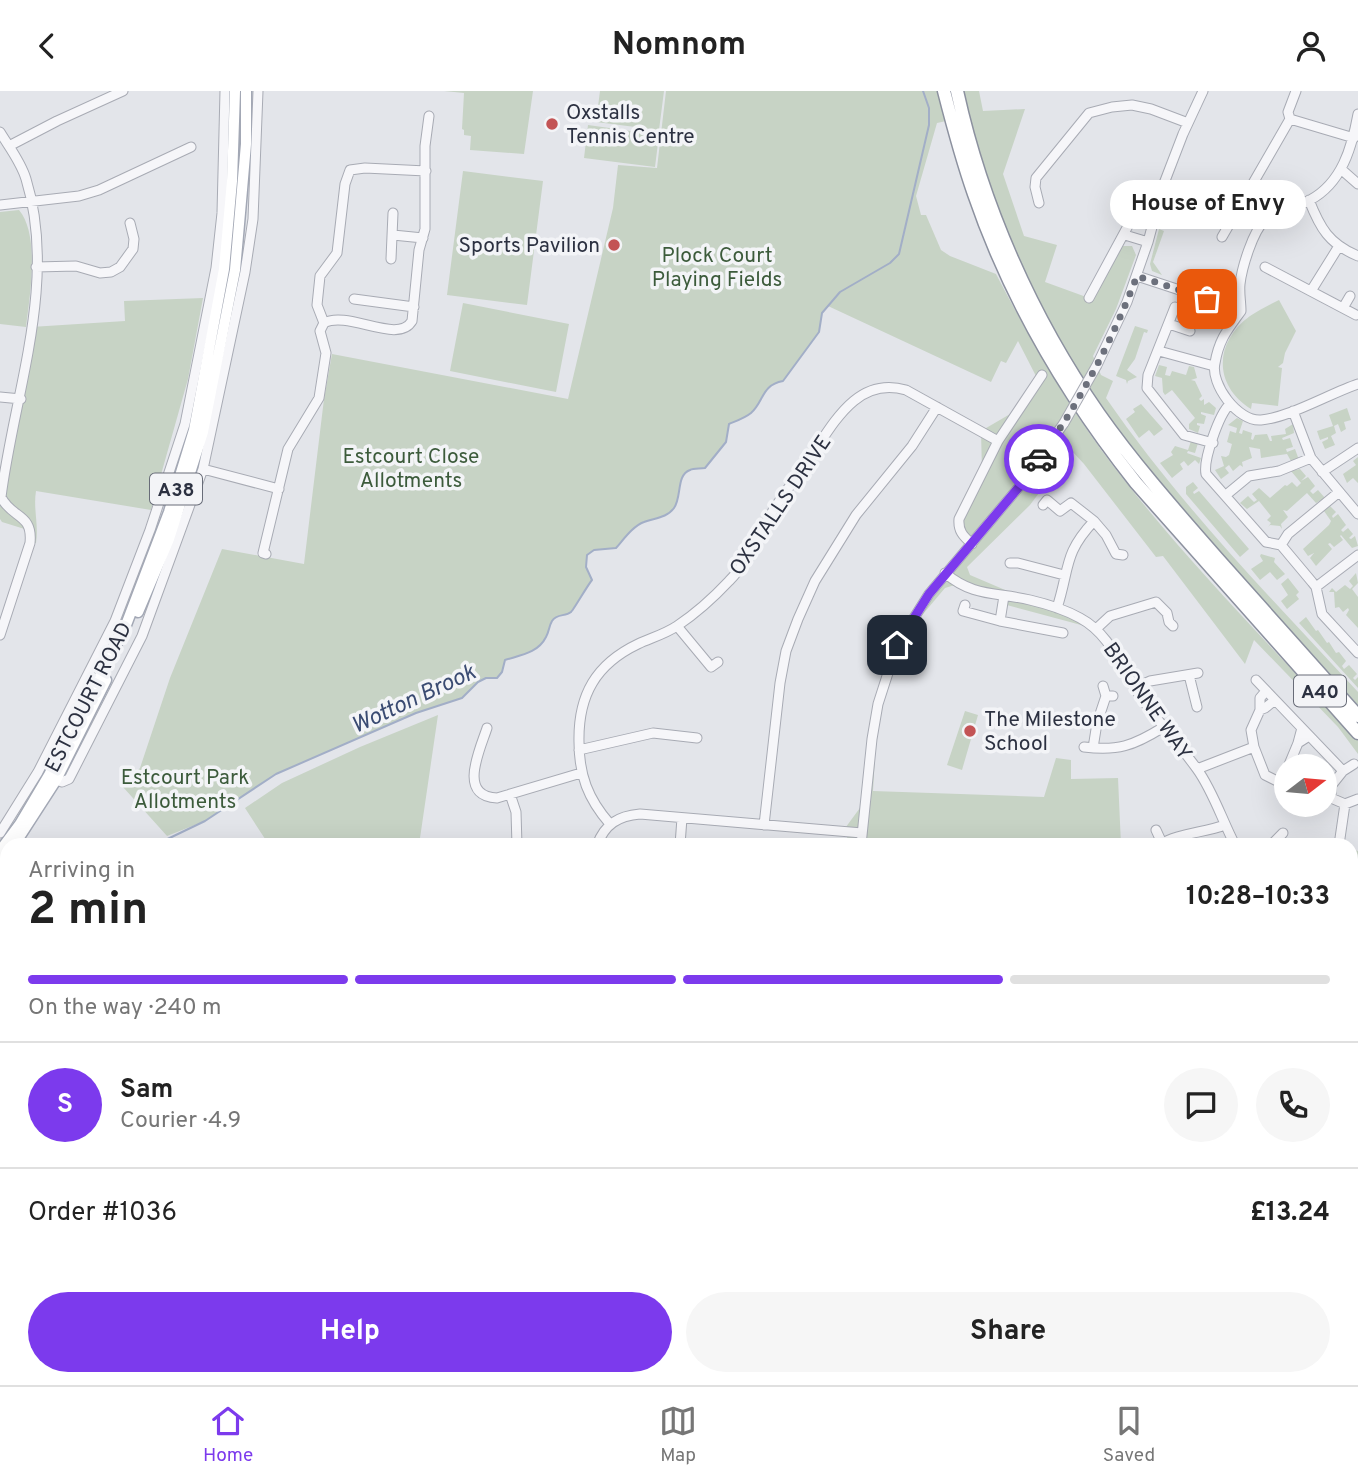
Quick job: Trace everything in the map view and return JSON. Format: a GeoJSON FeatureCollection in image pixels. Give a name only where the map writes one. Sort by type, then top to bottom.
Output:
{"type":"FeatureCollection","features":[{"type":"Feature","properties":{"kind":"highway","name":"A40"},"geometry":{"type":"LineString","coordinates":[[944,91],[974,194],[994,248],[1063,382],[1136,483],[1358,733]]}},
{"type":"Feature","properties":{"kind":"highway","name":"A40"},"geometry":{"type":"LineString","coordinates":[[957,91],[983,183],[1012,258],[1044,324],[1078,382],[1119,442],[1156,488],[1358,716]]}},
{"type":"Feature","properties":{"kind":"main road","name":"ESTCOURT ROAD"},"geometry":{"type":"LineString","coordinates":[[10,838],[49,775],[126,625],[155,533],[194,430],[224,269],[235,91]]}},
{"type":"Feature","properties":{"kind":"main road","name":"ESTCOURT ROAD"},"geometry":{"type":"LineString","coordinates":[[19,838],[56,780],[131,629],[182,515],[207,433],[235,270],[246,144],[246,91]]}},
{"type":"Feature","properties":{"kind":"street"},"geometry":{"type":"LineString","coordinates":[[9,146],[123,91]]}},
{"type":"Feature","properties":{"kind":"street","name":"ESTCOURT ROAD"},"geometry":{"type":"LineString","coordinates":[[225,91],[226,213]]}},
{"type":"Feature","properties":{"kind":"street","name":"ESTCOURT ROAD"},"geometry":{"type":"LineString","coordinates":[[182,515],[203,469],[207,433],[245,272],[253,219],[257,91]]}},
{"type":"Feature","properties":{"kind":"street"},"geometry":{"type":"LineString","coordinates":[[862,838],[872,739],[886,673],[897,645],[915,614],[945,573],[1019,487],[1064,423],[1097,365],[1137,276],[1163,186],[1203,91]]}},
{"type":"Feature","properties":{"kind":"street"},"geometry":{"type":"LineString","coordinates":[[1222,237],[1290,119],[1288,112],[1296,91]]}},
{"type":"Feature","properties":{"kind":"street"},"geometry":{"type":"LineString","coordinates":[[1035,198],[1036,178],[1089,113],[1132,105],[1188,123]]}},
{"type":"Feature","properties":{"kind":"street"},"geometry":{"type":"LineString","coordinates":[[1222,337],[1241,310],[1240,282],[1255,234],[1266,219],[1323,191],[1342,170],[1354,138],[1358,114]]}},
{"type":"Feature","properties":{"kind":"street"},"geometry":{"type":"LineString","coordinates":[[263,553],[288,449],[319,398],[326,353],[320,331],[324,323],[340,320],[402,330],[412,321],[419,250],[425,229],[425,146],[429,116]]}},
{"type":"Feature","properties":{"kind":"street"},"geometry":{"type":"LineString","coordinates":[[1290,119],[1354,138]]}},
{"type":"Feature","properties":{"kind":"street"},"geometry":{"type":"LineString","coordinates":[[0,132],[25,177],[32,202],[36,267],[21,399],[1,497],[6,506],[28,523],[31,531],[30,543],[0,635]]}},
{"type":"Feature","properties":{"kind":"street"},"geometry":{"type":"LineString","coordinates":[[0,205],[99,190],[191,147]]}},
{"type":"Feature","properties":{"kind":"street"},"geometry":{"type":"LineString","coordinates":[[324,323],[317,305],[320,276],[337,253],[345,184],[350,170],[365,167],[426,171]]}},
{"type":"Feature","properties":{"kind":"street"},"geometry":{"type":"LineString","coordinates":[[1342,170],[1358,184]]}},
{"type":"Feature","properties":{"kind":"street"},"geometry":{"type":"LineString","coordinates":[[1089,299],[1099,289],[1125,235],[1141,213],[1149,187]]}},
{"type":"Feature","properties":{"kind":"street"},"geometry":{"type":"LineString","coordinates":[[1309,200],[1320,227],[1339,246],[1358,255]]}},
{"type":"Feature","properties":{"kind":"street"},"geometry":{"type":"LineString","coordinates":[[391,259],[393,213]]}},
{"type":"Feature","properties":{"kind":"street"},"geometry":{"type":"LineString","coordinates":[[1219,220],[1228,225]]}},
{"type":"Feature","properties":{"kind":"street"},"geometry":{"type":"LineString","coordinates":[[36,267],[76,266],[100,273],[111,272],[120,267],[133,249],[134,227]]}},
{"type":"Feature","properties":{"kind":"street"},"geometry":{"type":"LineString","coordinates":[[1125,235],[1148,242]]}},
{"type":"Feature","properties":{"kind":"street"},"geometry":{"type":"LineString","coordinates":[[393,236],[423,237]]}},
{"type":"Feature","properties":{"kind":"street"},"geometry":{"type":"LineString","coordinates":[[1311,291],[1339,246]]}},
{"type":"Feature","properties":{"kind":"street"},"geometry":{"type":"LineString","coordinates":[[1278,261],[1269,269],[1356,314]]}},
{"type":"Feature","properties":{"kind":"street"},"geometry":{"type":"LineString","coordinates":[[1137,276],[1207,299],[1234,297],[1240,301]]}},
{"type":"Feature","properties":{"kind":"street"},"geometry":{"type":"LineString","coordinates":[[1240,282],[1221,304],[1222,337],[1214,366],[1216,379],[1230,404],[1251,418],[1261,420],[1293,411],[1358,384]]}},
{"type":"Feature","properties":{"kind":"street"},"geometry":{"type":"LineString","coordinates":[[1343,308],[1350,296]]}},
{"type":"Feature","properties":{"kind":"street"},"geometry":{"type":"LineString","coordinates":[[354,299],[414,307]]}},
{"type":"Feature","properties":{"kind":"street"},"geometry":{"type":"LineString","coordinates":[[1207,299],[1227,317],[1234,317]]}},
{"type":"Feature","properties":{"kind":"street"},"geometry":{"type":"LineString","coordinates":[[1175,307],[1148,375],[1147,388],[1184,435],[1213,443]]}},
{"type":"Feature","properties":{"kind":"street"},"geometry":{"type":"LineString","coordinates":[[1169,324],[1190,331]]}},
{"type":"Feature","properties":{"kind":"street"},"geometry":{"type":"LineString","coordinates":[[1159,351],[1176,358],[1214,366]]}},
{"type":"Feature","properties":{"kind":"street"},"geometry":{"type":"LineString","coordinates":[[972,544],[961,535],[959,519],[998,441],[1042,375]]}},
{"type":"Feature","properties":{"kind":"street","name":"OXSTALLS DRIVE"},"geometry":{"type":"LineString","coordinates":[[610,824],[589,795],[581,773],[579,750],[579,724],[584,703],[600,669],[616,656],[677,626],[728,582],[740,568],[787,491],[848,406],[860,394],[879,387],[893,386],[906,390],[998,441]]}},
{"type":"Feature","properties":{"kind":"street"},"geometry":{"type":"LineString","coordinates":[[0,397],[21,399]]}},
{"type":"Feature","properties":{"kind":"street"},"geometry":{"type":"LineString","coordinates":[[1230,404],[1224,409],[1204,466],[1206,474],[1266,542],[1281,545],[1316,587],[1322,614],[1358,653]]}},
{"type":"Feature","properties":{"kind":"street"},"geometry":{"type":"LineString","coordinates":[[764,825],[780,683],[786,651],[798,619],[815,581],[856,515],[912,446],[937,407]]}},
{"type":"Feature","properties":{"kind":"street"},"geometry":{"type":"LineString","coordinates":[[1293,411],[1311,458],[1358,514]]}},
{"type":"Feature","properties":{"kind":"street"},"geometry":{"type":"LineString","coordinates":[[1322,471],[1358,448]]}},
{"type":"Feature","properties":{"kind":"street"},"geometry":{"type":"LineString","coordinates":[[1226,495],[1249,476],[1279,471],[1311,458]]}},
{"type":"Feature","properties":{"kind":"street"},"geometry":{"type":"LineString","coordinates":[[203,469],[279,489]]}},
{"type":"Feature","properties":{"kind":"street"},"geometry":{"type":"LineString","coordinates":[[1281,545],[1288,534],[1339,492]]}},
{"type":"Feature","properties":{"kind":"street"},"geometry":{"type":"LineString","coordinates":[[1047,500],[1060,511],[1074,499],[1107,535],[1117,556]]}},
{"type":"Feature","properties":{"kind":"street"},"geometry":{"type":"LineString","coordinates":[[1057,608],[1069,556],[1078,538],[1094,521]]}},
{"type":"Feature","properties":{"kind":"street","name":"ESTCOURT ROAD"},"geometry":{"type":"LineString","coordinates":[[0,833],[38,772],[73,707],[155,533]]}},
{"type":"Feature","properties":{"kind":"street"},"geometry":{"type":"LineString","coordinates":[[1316,587],[1358,555]]}},
{"type":"Feature","properties":{"kind":"street"},"geometry":{"type":"LineString","coordinates":[[1016,560],[1064,575]]}},
{"type":"Feature","properties":{"kind":"street"},"geometry":{"type":"LineString","coordinates":[[1350,562],[1358,571]]}},
{"type":"Feature","properties":{"kind":"street","name":"BRIONNE WAY"},"geometry":{"type":"LineString","coordinates":[[945,573],[958,584],[978,592],[1028,599],[1057,608],[1081,618],[1096,629],[1113,649],[1162,728],[1198,769],[1232,838]]}},
{"type":"Feature","properties":{"kind":"street"},"geometry":{"type":"LineString","coordinates":[[1000,621],[1004,596]]}},
{"type":"Feature","properties":{"kind":"street"},"geometry":{"type":"LineString","coordinates":[[1096,629],[1110,616],[1156,599],[1167,613],[1170,624]]}},
{"type":"Feature","properties":{"kind":"street"},"geometry":{"type":"LineString","coordinates":[[963,611],[1063,633]]}},
{"type":"Feature","properties":{"kind":"street"},"geometry":{"type":"LineString","coordinates":[[677,626],[712,667],[718,662]]}},
{"type":"Feature","properties":{"kind":"street"},"geometry":{"type":"LineString","coordinates":[[1135,688],[1150,681],[1193,674],[1194,702]]}},
{"type":"Feature","properties":{"kind":"street"},"geometry":{"type":"LineString","coordinates":[[1256,680],[1343,771]]}},
{"type":"Feature","properties":{"kind":"street"},"geometry":{"type":"LineString","coordinates":[[1266,691],[1260,698],[1259,710],[1251,730],[1262,777],[1274,780]]}},
{"type":"Feature","properties":{"kind":"street"},"geometry":{"type":"LineString","coordinates":[[1107,693],[1089,748],[1104,750],[1129,747],[1162,728]]}},
{"type":"Feature","properties":{"kind":"street"},"geometry":{"type":"LineString","coordinates":[[1259,710],[1275,699]]}},
{"type":"Feature","properties":{"kind":"street"},"geometry":{"type":"LineString","coordinates":[[1293,754],[1302,728]]}},
{"type":"Feature","properties":{"kind":"street"},"geometry":{"type":"LineString","coordinates":[[482,732],[473,775],[474,782],[485,796],[497,798],[510,795],[581,773]]}},
{"type":"Feature","properties":{"kind":"street"},"geometry":{"type":"LineString","coordinates":[[579,750],[653,733],[700,735]]}},
{"type":"Feature","properties":{"kind":"street"},"geometry":{"type":"LineString","coordinates":[[1298,743],[1309,736]]}},
{"type":"Feature","properties":{"kind":"street"},"geometry":{"type":"LineString","coordinates":[[1198,769],[1220,757],[1254,747]]}},
{"type":"Feature","properties":{"kind":"street"},"geometry":{"type":"LineString","coordinates":[[1354,764],[1343,771],[1331,786],[1331,797],[1345,804],[1358,799]]}},
{"type":"Feature","properties":{"kind":"street"},"geometry":{"type":"LineString","coordinates":[[510,795],[516,812],[517,838]]}},
{"type":"Feature","properties":{"kind":"street"},"geometry":{"type":"LineString","coordinates":[[1340,838],[1345,804]]}},
{"type":"Feature","properties":{"kind":"street"},"geometry":{"type":"LineString","coordinates":[[601,838],[610,824],[639,814],[862,833]]}},
{"type":"Feature","properties":{"kind":"street"},"geometry":{"type":"LineString","coordinates":[[681,838],[682,818]]}},
{"type":"Feature","properties":{"kind":"street"},"geometry":{"type":"LineString","coordinates":[[1177,838],[1225,825]]}},
{"type":"Feature","properties":{"kind":"street"},"geometry":{"type":"LineString","coordinates":[[1156,830],[1159,838]]}},
{"type":"Feature","properties":{"kind":"green space"},"geometry":{"type":"Polygon","coordinates":[[[444,91],[533,91],[524,154],[470,150],[471,136],[464,135],[462,129],[464,93],[444,91]]]}},
{"type":"Feature","properties":{"kind":"green space"},"geometry":{"type":"Polygon","coordinates":[[[600,91],[664,91],[659,130],[596,122],[600,91]]]}},
{"type":"Feature","properties":{"kind":"green space"},"geometry":{"type":"Polygon","coordinates":[[[666,91],[938,91],[946,121],[937,123],[916,196],[921,215],[926,215],[941,250],[996,274],[1046,364],[1102,451],[1162,527],[1358,741],[1358,754],[1338,727],[1254,640],[1245,664],[1163,556],[1156,557],[1071,450],[1030,505],[967,567],[970,575],[1096,629],[1003,604],[1004,597],[958,584],[945,588],[897,645],[915,614],[971,544],[958,527],[982,472],[981,431],[1017,410],[1038,380],[1018,341],[1006,363],[1001,361],[991,382],[828,306],[822,313],[819,332],[783,381],[767,390],[751,413],[729,424],[726,442],[705,468],[692,469],[686,473],[671,511],[640,524],[616,548],[594,550],[587,555],[586,567],[592,580],[571,612],[552,621],[546,637],[538,647],[505,660],[502,672],[497,678],[486,678],[478,682],[462,698],[416,713],[276,774],[205,821],[167,836],[123,787],[140,768],[170,678],[222,549],[304,564],[332,354],[568,399],[613,208],[618,165],[657,168],[666,91]]]}},
{"type":"Feature","properties":{"kind":"green space"},"geometry":{"type":"Polygon","coordinates":[[[962,91],[979,91],[983,111],[1025,109],[1003,174],[1024,236],[1057,245],[1045,282],[1089,298],[1123,246],[1132,246],[1136,255],[1116,309],[1093,356],[1101,375],[1113,381],[1106,398],[1195,513],[1358,692],[1358,705],[1190,519],[1112,421],[1077,368],[1030,288],[1006,233],[977,148],[962,91]]]}},
{"type":"Feature","properties":{"kind":"green space"},"geometry":{"type":"Polygon","coordinates":[[[588,125],[659,135],[655,167],[584,158],[588,125]]]}},
{"type":"Feature","properties":{"kind":"green space"},"geometry":{"type":"Polygon","coordinates":[[[463,171],[543,181],[527,305],[447,295],[463,171]]]}},
{"type":"Feature","properties":{"kind":"green space"},"geometry":{"type":"Polygon","coordinates":[[[19,210],[30,234],[32,265],[26,327],[0,324],[0,212],[19,210]]]}},
{"type":"Feature","properties":{"kind":"green space"},"geometry":{"type":"Polygon","coordinates":[[[1159,229],[1164,231],[1153,262],[1162,275],[1152,271],[1150,264],[1159,229]]]}},
{"type":"Feature","properties":{"kind":"green space"},"geometry":{"type":"Polygon","coordinates":[[[203,298],[188,379],[151,510],[36,491],[36,543],[30,543],[31,531],[2,522],[0,497],[31,327],[125,321],[124,301],[203,298]]]}},
{"type":"Feature","properties":{"kind":"green space"},"geometry":{"type":"Polygon","coordinates":[[[1279,300],[1296,331],[1283,363],[1278,367],[1282,368],[1278,406],[1252,403],[1251,409],[1230,388],[1224,376],[1224,351],[1238,326],[1279,300]]]}},
{"type":"Feature","properties":{"kind":"green space"},"geometry":{"type":"Polygon","coordinates":[[[463,303],[569,324],[556,392],[450,371],[463,303]]]}},
{"type":"Feature","properties":{"kind":"green space"},"geometry":{"type":"Polygon","coordinates":[[[1135,326],[1148,330],[1147,333],[1144,332],[1135,359],[1127,370],[1137,377],[1127,384],[1126,380],[1116,376],[1135,326]]]}},
{"type":"Feature","properties":{"kind":"green space"},"geometry":{"type":"Polygon","coordinates":[[[1159,365],[1167,367],[1165,375],[1170,376],[1172,371],[1186,375],[1189,366],[1194,367],[1197,378],[1191,380],[1195,381],[1202,396],[1199,399],[1204,399],[1204,405],[1209,402],[1216,408],[1214,415],[1201,412],[1206,416],[1204,424],[1197,423],[1200,426],[1198,433],[1189,429],[1189,424],[1195,418],[1172,390],[1165,395],[1163,392],[1162,378],[1155,376],[1159,365]]]}},
{"type":"Feature","properties":{"kind":"green space"},"geometry":{"type":"Polygon","coordinates":[[[1141,404],[1163,429],[1154,436],[1149,430],[1139,438],[1126,419],[1135,412],[1133,409],[1141,404]]]}},
{"type":"Feature","properties":{"kind":"green space"},"geometry":{"type":"Polygon","coordinates":[[[1347,408],[1351,420],[1344,422],[1346,429],[1341,432],[1338,424],[1334,426],[1336,433],[1331,436],[1335,445],[1325,449],[1322,442],[1328,437],[1320,440],[1317,431],[1333,426],[1329,415],[1347,408]]]}},
{"type":"Feature","properties":{"kind":"green space"},"geometry":{"type":"Polygon","coordinates":[[[1237,418],[1243,421],[1239,433],[1242,434],[1243,430],[1252,433],[1253,440],[1255,435],[1267,434],[1272,441],[1271,436],[1286,434],[1285,429],[1293,424],[1294,433],[1282,438],[1290,438],[1293,447],[1286,449],[1287,452],[1295,449],[1299,460],[1291,461],[1287,454],[1261,458],[1260,449],[1249,447],[1252,458],[1242,462],[1243,467],[1240,465],[1233,471],[1229,465],[1225,468],[1229,473],[1221,479],[1215,470],[1224,466],[1221,456],[1229,455],[1232,444],[1227,442],[1230,431],[1236,433],[1237,428],[1228,425],[1237,418]]]}},
{"type":"Feature","properties":{"kind":"green space"},"geometry":{"type":"Polygon","coordinates":[[[1191,441],[1198,443],[1195,453],[1187,453],[1201,458],[1199,464],[1195,460],[1188,466],[1184,461],[1180,464],[1183,469],[1172,478],[1160,463],[1173,455],[1171,452],[1175,446],[1188,450],[1191,441]]]}},
{"type":"Feature","properties":{"kind":"green space"},"geometry":{"type":"Polygon","coordinates":[[[1358,457],[1358,483],[1353,478],[1347,483],[1343,474],[1356,465],[1353,461],[1358,457]]]}},
{"type":"Feature","properties":{"kind":"green space"},"geometry":{"type":"Polygon","coordinates":[[[1300,469],[1306,476],[1301,481],[1308,477],[1315,486],[1310,491],[1313,494],[1318,490],[1325,498],[1316,503],[1307,493],[1287,511],[1283,510],[1288,517],[1281,524],[1282,529],[1280,526],[1268,527],[1271,523],[1267,520],[1271,516],[1259,501],[1247,509],[1240,503],[1248,496],[1254,502],[1257,500],[1252,494],[1259,488],[1270,498],[1292,482],[1297,487],[1301,483],[1291,471],[1300,469]]]}},
{"type":"Feature","properties":{"kind":"green space"},"geometry":{"type":"Polygon","coordinates":[[[1193,482],[1198,488],[1194,494],[1199,491],[1249,549],[1240,557],[1186,494],[1186,487],[1193,482]]]}},
{"type":"Feature","properties":{"kind":"green space"},"geometry":{"type":"Polygon","coordinates":[[[1330,506],[1336,512],[1333,518],[1338,514],[1346,525],[1341,530],[1343,532],[1348,528],[1353,534],[1349,538],[1355,536],[1358,546],[1352,548],[1341,535],[1343,540],[1334,547],[1328,544],[1332,549],[1316,566],[1310,558],[1314,553],[1308,556],[1303,549],[1329,525],[1331,521],[1324,511],[1330,506]]]}},
{"type":"Feature","properties":{"kind":"green space"},"geometry":{"type":"Polygon","coordinates":[[[1261,554],[1275,558],[1274,562],[1285,574],[1277,580],[1270,572],[1260,580],[1251,569],[1263,561],[1261,554]]]}},
{"type":"Feature","properties":{"kind":"green space"},"geometry":{"type":"Polygon","coordinates":[[[1356,573],[1358,583],[1352,589],[1358,597],[1358,628],[1346,615],[1348,608],[1343,612],[1339,607],[1335,608],[1334,592],[1329,592],[1332,588],[1336,592],[1345,585],[1350,589],[1353,586],[1349,581],[1356,573]]]}},
{"type":"Feature","properties":{"kind":"green space"},"geometry":{"type":"Polygon","coordinates":[[[1288,578],[1299,592],[1296,595],[1299,599],[1287,609],[1281,601],[1288,595],[1281,584],[1288,578]]]}},
{"type":"Feature","properties":{"kind":"green space"},"geometry":{"type":"Polygon","coordinates":[[[1306,617],[1346,661],[1342,666],[1344,669],[1349,665],[1357,674],[1353,678],[1355,680],[1358,677],[1358,688],[1299,623],[1306,617]]]}},
{"type":"Feature","properties":{"kind":"green space"},"geometry":{"type":"Polygon","coordinates":[[[878,704],[873,791],[1044,797],[1056,758],[1071,760],[1071,779],[1118,778],[1121,838],[848,838],[843,831],[865,801],[878,704]]]}},
{"type":"Feature","properties":{"kind":"green space"},"geometry":{"type":"Polygon","coordinates":[[[965,711],[978,715],[962,770],[947,765],[965,711]]]}},
{"type":"Feature","properties":{"kind":"green space"},"geometry":{"type":"Polygon","coordinates":[[[438,715],[420,838],[264,838],[245,808],[282,783],[438,715]]]}},
{"type":"Feature","properties":{"kind":"waterway","name":"Wotton Brook"},"geometry":{"type":"LineString","coordinates":[[170,838],[205,821],[276,774],[416,713],[462,698],[478,682],[486,678],[497,678],[502,672],[505,660],[538,647],[546,637],[552,621],[571,612],[592,580],[586,567],[587,555],[594,550],[616,548],[640,524],[671,511],[686,473],[692,469],[705,468],[726,442],[729,424],[751,413],[767,390],[783,381],[819,332],[822,313],[840,292],[890,263],[899,254],[929,125],[929,108],[923,91]]}},
{"type":"Feature","properties":{"kind":"way so far"},"geometry":{"type":"LineString","coordinates":[[1039,459],[1080,397],[1137,276],[1207,299]]}},
{"type":"Feature","properties":{"kind":"place","name":"Oxstalls Tennis Centre"},"geometry":{"type":"Point","coordinates":[552,124]}},
{"type":"Feature","properties":{"kind":"place","name":"Sports Pavilion"},"geometry":{"type":"Point","coordinates":[614,245]}},
{"type":"Feature","properties":{"kind":"place","name":"House of Envy"},"geometry":{"type":"Point","coordinates":[1207,299]}},
{"type":"Feature","properties":{"kind":"place","name":"The Milestone School"},"geometry":{"type":"Point","coordinates":[970,731]}},
{"type":"Feature","properties":{"kind":"route"},"geometry":{"type":"LineString","coordinates":[[897,645],[915,614],[945,573],[1019,487],[1039,459]]}},
{"type":"Feature","properties":{"kind":"park label","name":"Plock Court Playing Fields"},"geometry":{"type":"Point","coordinates":[717,267]}},
{"type":"Feature","properties":{"kind":"park label","name":"Estcourt Close Allotments"},"geometry":{"type":"Point","coordinates":[411,468]}},
{"type":"Feature","properties":{"kind":"park label","name":"Estcourt Park Allotments"},"geometry":{"type":"Point","coordinates":[185,789]}}]}
